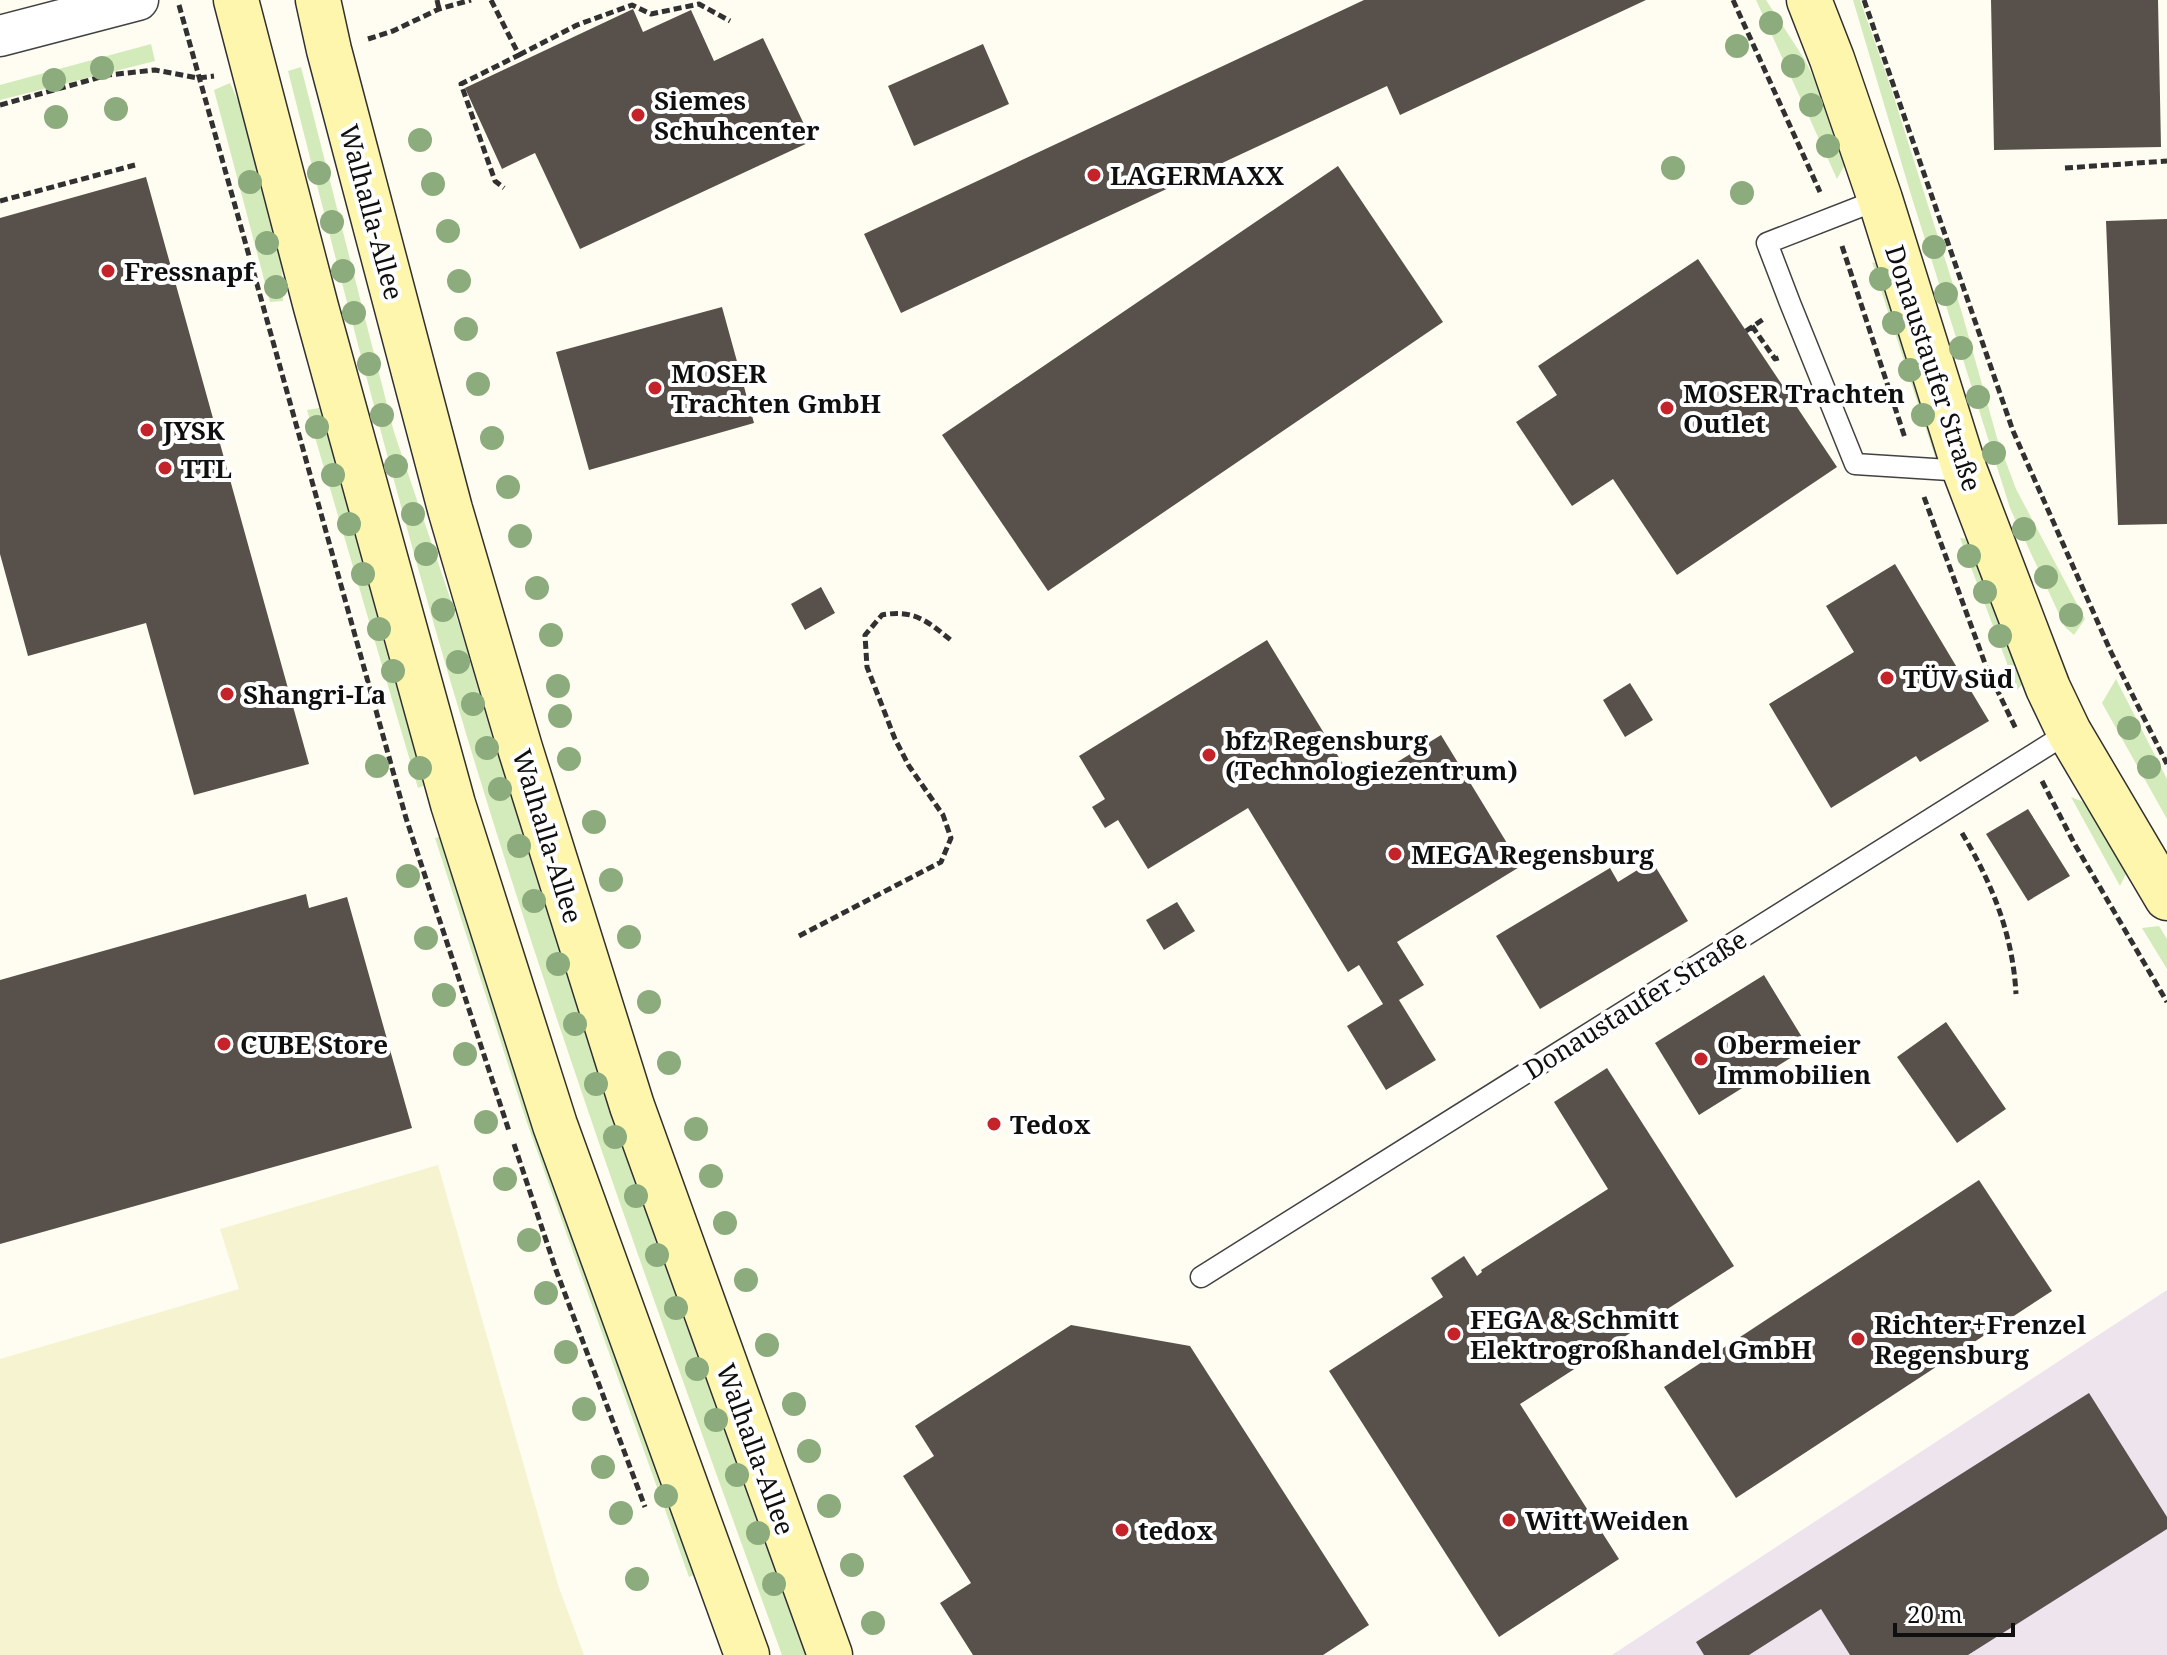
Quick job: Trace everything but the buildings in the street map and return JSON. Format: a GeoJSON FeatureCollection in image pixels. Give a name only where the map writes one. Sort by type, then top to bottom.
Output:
{"type":"FeatureCollection","features":[{"type":"Feature","properties":{"kind":"main road"},"geometry":{"type":"LineString","coordinates":[[236,0],[316,307],[453,804],[555,1125],[747,1655]]}},
{"type":"Feature","properties":{"kind":"main road","name":"Walhalla-Allee"},"geometry":{"type":"LineString","coordinates":[[318,0],[450,509],[529,778],[632,1106],[830,1655]]}},
{"type":"Feature","properties":{"kind":"main road","name":"Donaustaufer Straße"},"geometry":{"type":"LineString","coordinates":[[1809,0],[1880,199],[1965,471],[2048,688],[2069,732],[2167,898]]}},
{"type":"Feature","properties":{"kind":"street"},"geometry":{"type":"LineString","coordinates":[[0,36],[138,0]]}},
{"type":"Feature","properties":{"kind":"lane"},"geometry":{"type":"LineString","coordinates":[[1880,199],[1767,243],[1855,464],[1965,471]]}},
{"type":"Feature","properties":{"kind":"lane","name":"Donaustaufer Straße"},"geometry":{"type":"LineString","coordinates":[[1201,1277],[2069,732]]}},
{"type":"Feature","properties":{"kind":"path"},"geometry":{"type":"LineString","coordinates":[[437,0],[439,9],[471,0]]}},
{"type":"Feature","properties":{"kind":"path"},"geometry":{"type":"LineString","coordinates":[[491,0],[519,55]]}},
{"type":"Feature","properties":{"kind":"path"},"geometry":{"type":"LineString","coordinates":[[1864,0],[2013,431],[2111,652],[2167,764]]}},
{"type":"Feature","properties":{"kind":"path"},"geometry":{"type":"LineString","coordinates":[[504,188],[495,181],[461,84],[577,25],[632,5],[651,14],[699,4],[730,21]]}},
{"type":"Feature","properties":{"kind":"path"},"geometry":{"type":"LineString","coordinates":[[0,105],[108,75],[155,70],[198,78]]}},
{"type":"Feature","properties":{"kind":"path"},"geometry":{"type":"LineString","coordinates":[[2065,168],[2167,161]]}},
{"type":"Feature","properties":{"kind":"path"},"geometry":{"type":"LineString","coordinates":[[0,201],[135,165]]}},
{"type":"Feature","properties":{"kind":"path"},"geometry":{"type":"LineString","coordinates":[[1746,331],[1752,326]]}},
{"type":"Feature","properties":{"kind":"path"},"geometry":{"type":"LineString","coordinates":[[799,936],[941,862],[951,838],[943,815],[909,766],[895,739],[867,667],[865,635],[882,615],[897,612],[916,615],[952,641]]}},
{"type":"Feature","properties":{"kind":"path"},"geometry":{"type":"LineString","coordinates":[[1946,808],[1976,856],[1998,904],[2014,963],[2016,994]]}},
{"type":"Feature","properties":{"kind":"shaded area"},"geometry":{"type":"Polygon","coordinates":[[[438,1165],[558,1585],[584,1655],[0,1655],[0,1359],[239,1289],[220,1229],[438,1165]]]}},
{"type":"Feature","properties":{"kind":"shaded area"},"geometry":{"type":"Polygon","coordinates":[[[2167,1290],[2167,1655],[1612,1655],[2167,1290]]]}},
{"type":"Feature","properties":{"kind":"green space"},"geometry":{"type":"Polygon","coordinates":[[[1756,0],[1766,0],[1805,60],[1824,99],[1848,159],[1837,179],[1756,0]]]}},
{"type":"Feature","properties":{"kind":"green space"},"geometry":{"type":"Polygon","coordinates":[[[1853,0],[1860,0],[1891,88],[1962,313],[1997,438],[2016,489],[2085,619],[2074,635],[2065,627],[2010,508],[1853,0]]]}},
{"type":"Feature","properties":{"kind":"green space"},"geometry":{"type":"Polygon","coordinates":[[[151,44],[155,61],[0,100],[0,85],[151,44]]]}},
{"type":"Feature","properties":{"kind":"green space"},"geometry":{"type":"Polygon","coordinates":[[[301,67],[394,432],[524,817],[816,1655],[782,1655],[659,1314],[541,970],[443,657],[374,407],[288,71],[301,67]]]}},
{"type":"Feature","properties":{"kind":"green space"},"geometry":{"type":"Polygon","coordinates":[[[230,83],[258,145],[280,227],[283,301],[270,302],[214,90],[230,83]]]}},
{"type":"Feature","properties":{"kind":"green space"},"geometry":{"type":"Polygon","coordinates":[[[1872,262],[1881,265],[1948,463],[1938,466],[1872,262]]]}},
{"type":"Feature","properties":{"kind":"green space"},"geometry":{"type":"Polygon","coordinates":[[[325,407],[433,782],[418,788],[307,410],[325,407]]]}},
{"type":"Feature","properties":{"kind":"green space"},"geometry":{"type":"Polygon","coordinates":[[[1960,538],[1969,539],[2026,680],[2017,690],[1960,538]]]}},
{"type":"Feature","properties":{"kind":"green space"},"geometry":{"type":"Polygon","coordinates":[[[2116,679],[2167,779],[2167,819],[2102,703],[2116,679]]]}},
{"type":"Feature","properties":{"kind":"green space"},"geometry":{"type":"Polygon","coordinates":[[[2071,797],[2084,802],[2127,872],[2120,886],[2071,797]]]}},
{"type":"Feature","properties":{"kind":"green space"},"geometry":{"type":"Polygon","coordinates":[[[450,834],[704,1571],[689,1577],[526,1120],[435,838],[450,834]]]}},
{"type":"Feature","properties":{"kind":"green space"},"geometry":{"type":"Polygon","coordinates":[[[2159,926],[2167,939],[2167,969],[2142,928],[2159,926]]]}},
{"type":"Feature","properties":{"kind":"place","name":"Siemes Schuhcenter"},"geometry":{"type":"Point","coordinates":[638,115]}},
{"type":"Feature","properties":{"kind":"place","name":"LAGERMAXX"},"geometry":{"type":"Point","coordinates":[1094,175]}},
{"type":"Feature","properties":{"kind":"place","name":"Fressnapf"},"geometry":{"type":"Point","coordinates":[108,271]}},
{"type":"Feature","properties":{"kind":"place","name":"MOSER Trachten GmbH"},"geometry":{"type":"Point","coordinates":[655,388]}},
{"type":"Feature","properties":{"kind":"place","name":"MOSER Trachten Outlet"},"geometry":{"type":"Point","coordinates":[1667,408]}},
{"type":"Feature","properties":{"kind":"place","name":"JYSK"},"geometry":{"type":"Point","coordinates":[147,430]}},
{"type":"Feature","properties":{"kind":"place","name":"TTL"},"geometry":{"type":"Point","coordinates":[165,468]}},
{"type":"Feature","properties":{"kind":"place","name":"TÜV Süd"},"geometry":{"type":"Point","coordinates":[1887,678]}},
{"type":"Feature","properties":{"kind":"place","name":"Shangri-La"},"geometry":{"type":"Point","coordinates":[227,694]}},
{"type":"Feature","properties":{"kind":"place","name":"bfz Regensburg (Technologiezentrum)"},"geometry":{"type":"Point","coordinates":[1209,755]}},
{"type":"Feature","properties":{"kind":"place","name":"MEGA Regensburg"},"geometry":{"type":"Point","coordinates":[1395,854]}},
{"type":"Feature","properties":{"kind":"place","name":"CUBE Store"},"geometry":{"type":"Point","coordinates":[224,1044]}},
{"type":"Feature","properties":{"kind":"place","name":"Obermeier Immobilien"},"geometry":{"type":"Point","coordinates":[1701,1059]}},
{"type":"Feature","properties":{"kind":"place","name":"Tedox"},"geometry":{"type":"Point","coordinates":[994,1124]}},
{"type":"Feature","properties":{"kind":"place","name":"FEGA & Schmitt Elektrogroßhandel GmbH"},"geometry":{"type":"Point","coordinates":[1454,1334]}},
{"type":"Feature","properties":{"kind":"place","name":"Richter+Frenzel Regensburg"},"geometry":{"type":"Point","coordinates":[1858,1339]}},
{"type":"Feature","properties":{"kind":"place","name":"Witt Weiden"},"geometry":{"type":"Point","coordinates":[1509,1520]}},
{"type":"Feature","properties":{"kind":"place","name":"tedox"},"geometry":{"type":"Point","coordinates":[1122,1530]}}]}
